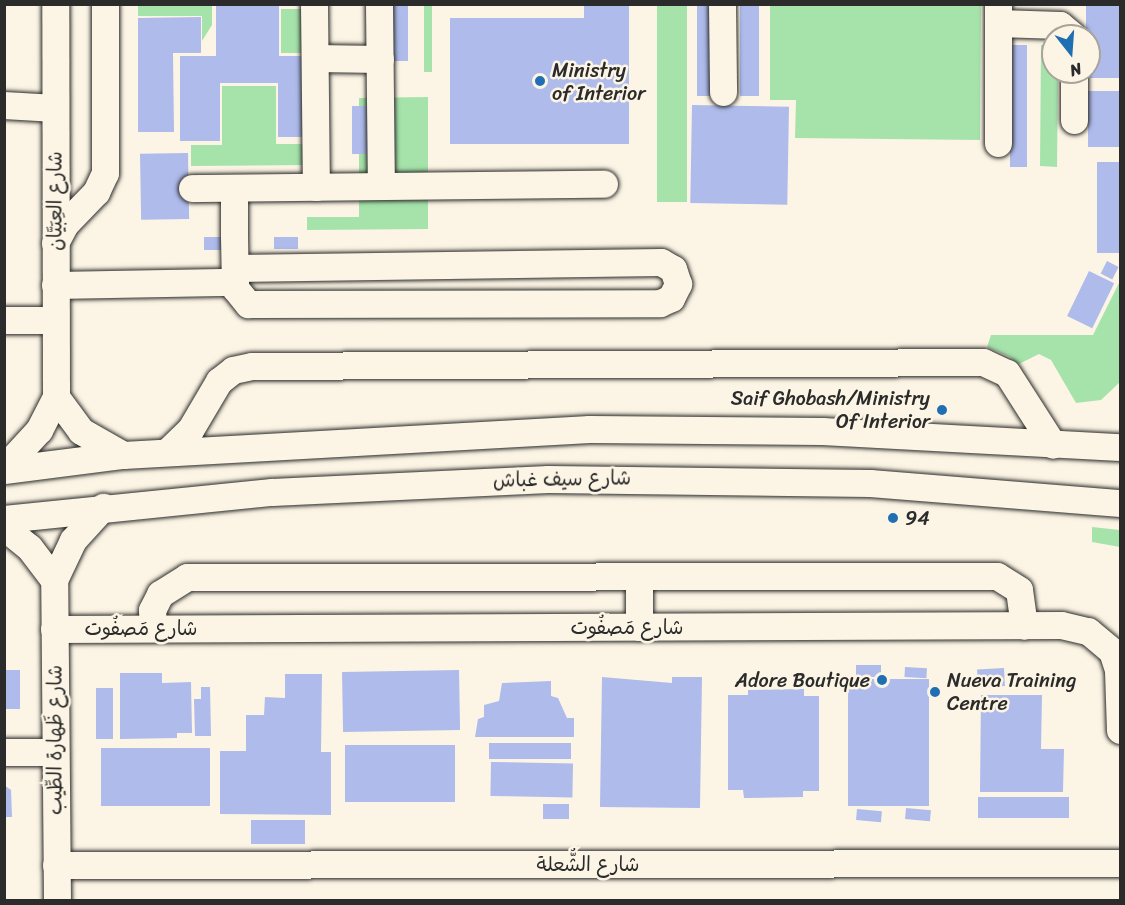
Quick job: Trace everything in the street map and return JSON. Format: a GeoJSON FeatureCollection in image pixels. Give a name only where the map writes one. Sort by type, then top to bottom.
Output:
{"type":"FeatureCollection","features":[{"type":"Feature","properties":{"kind":"street","name":"شارع العِبَيَّان"},"geometry":{"type":"LineString","coordinates":[[4,469],[39,430],[56,397],[54,4]]}},
{"type":"Feature","properties":{"kind":"street"},"geometry":{"type":"LineString","coordinates":[[55,243],[65,224],[96,192],[105,173],[105,4]]}},
{"type":"Feature","properties":{"kind":"street"},"geometry":{"type":"LineString","coordinates":[[314,4],[316,187]]}},
{"type":"Feature","properties":{"kind":"street"},"geometry":{"type":"LineString","coordinates":[[379,4],[381,186]]}},
{"type":"Feature","properties":{"kind":"street"},"geometry":{"type":"LineString","coordinates":[[722,4],[723,92]]}},
{"type":"Feature","properties":{"kind":"street"},"geometry":{"type":"LineString","coordinates":[[998,143],[998,14],[1060,24]]}},
{"type":"Feature","properties":{"kind":"street"},"geometry":{"type":"LineString","coordinates":[[315,58],[380,58]]}},
{"type":"Feature","properties":{"kind":"street"},"geometry":{"type":"LineString","coordinates":[[1074,84],[1074,120]]}},
{"type":"Feature","properties":{"kind":"street"},"geometry":{"type":"LineString","coordinates":[[4,105],[55,108]]}},
{"type":"Feature","properties":{"kind":"street"},"geometry":{"type":"LineString","coordinates":[[192,188],[604,184]]}},
{"type":"Feature","properties":{"kind":"street"},"geometry":{"type":"LineString","coordinates":[[55,285],[235,275],[661,262],[673,268],[678,284],[671,298],[660,303],[248,304],[236,294],[235,275],[234,188]]}},
{"type":"Feature","properties":{"kind":"street"},"geometry":{"type":"LineString","coordinates":[[4,320],[56,320]]}},
{"type":"Feature","properties":{"kind":"street"},"geometry":{"type":"LineString","coordinates":[[167,452],[190,430],[219,381],[233,370],[252,366],[984,362],[1007,373],[1053,445]]}},
{"type":"Feature","properties":{"kind":"street"},"geometry":{"type":"LineString","coordinates":[[56,397],[81,431],[123,455]]}},
{"type":"Feature","properties":{"kind":"street"},"geometry":{"type":"LineString","coordinates":[[4,469],[123,455],[589,429],[822,431],[1120,447]]}},
{"type":"Feature","properties":{"kind":"street","name":"شارع سيف غباش"},"geometry":{"type":"LineString","coordinates":[[4,519],[103,507],[420,483],[617,478],[870,483],[1120,503]]}},
{"type":"Feature","properties":{"kind":"street","name":"شارع ظَهارة الطِّيب"},"geometry":{"type":"LineString","coordinates":[[57,900],[54,580],[73,540],[103,507]]}},
{"type":"Feature","properties":{"kind":"street"},"geometry":{"type":"LineString","coordinates":[[4,526],[29,547],[54,580]]}},
{"type":"Feature","properties":{"kind":"street"},"geometry":{"type":"LineString","coordinates":[[639,576],[639,627]]}},
{"type":"Feature","properties":{"kind":"street"},"geometry":{"type":"LineString","coordinates":[[153,628],[153,610],[160,594],[187,577],[997,576],[1019,590],[1024,626]]}},
{"type":"Feature","properties":{"kind":"street","name":"شارع مَصفُوت"},"geometry":{"type":"LineString","coordinates":[[54,628],[1024,626],[1077,628],[1106,643],[1118,670],[1120,730]]}},
{"type":"Feature","properties":{"kind":"street"},"geometry":{"type":"LineString","coordinates":[[4,752],[55,752]]}},
{"type":"Feature","properties":{"kind":"street","name":"شارع الشُّعلة"},"geometry":{"type":"LineString","coordinates":[[56,865],[1120,864]]}},
{"type":"Feature","properties":{"kind":"green space"},"geometry":{"type":"Polygon","coordinates":[[[579,4],[432,6],[432,72],[424,72],[424,5],[579,4]]]}},
{"type":"Feature","properties":{"kind":"green space"},"geometry":{"type":"Polygon","coordinates":[[[138,5],[212,5],[212,25],[202,41],[202,16],[138,16],[138,5]]]}},
{"type":"Feature","properties":{"kind":"green space"},"geometry":{"type":"Polygon","coordinates":[[[657,5],[687,5],[687,202],[657,202],[657,5]]]}},
{"type":"Feature","properties":{"kind":"green space"},"geometry":{"type":"Polygon","coordinates":[[[770,5],[981,5],[980,140],[795,138],[796,100],[770,100],[770,5]]]}},
{"type":"Feature","properties":{"kind":"green space"},"geometry":{"type":"Polygon","coordinates":[[[281,9],[305,9],[305,53],[281,53],[281,9]]]}},
{"type":"Feature","properties":{"kind":"green space"},"geometry":{"type":"Polygon","coordinates":[[[1041,45],[1041,84],[1058,84],[1057,167],[1040,166],[1041,45]]]}},
{"type":"Feature","properties":{"kind":"green space"},"geometry":{"type":"Polygon","coordinates":[[[222,86],[276,86],[276,144],[309,144],[310,165],[191,166],[191,145],[222,145],[222,86]]]}},
{"type":"Feature","properties":{"kind":"green space"},"geometry":{"type":"Polygon","coordinates":[[[428,97],[428,229],[307,230],[307,217],[359,217],[359,98],[428,97]]]}},
{"type":"Feature","properties":{"kind":"green space"},"geometry":{"type":"Polygon","coordinates":[[[1120,281],[1120,382],[1101,400],[1076,403],[1051,360],[1039,354],[1017,365],[1010,357],[987,347],[991,335],[1093,335],[1120,281]]]}},
{"type":"Feature","properties":{"kind":"green space"},"geometry":{"type":"Polygon","coordinates":[[[1092,527],[1120,530],[1120,547],[1092,542],[1092,527]]]}},
{"type":"Feature","properties":{"kind":"building"},"geometry":{"type":"Polygon","coordinates":[[[216,4],[279,4],[279,56],[308,56],[308,137],[278,137],[278,83],[220,83],[220,141],[180,141],[180,56],[216,56],[216,4]]]}},
{"type":"Feature","properties":{"kind":"building"},"geometry":{"type":"Polygon","coordinates":[[[392,4],[408,4],[408,61],[392,61],[392,4]]]}},
{"type":"Feature","properties":{"kind":"building","name":"Ministry of Interior"},"geometry":{"type":"Polygon","coordinates":[[[584,4],[629,4],[629,144],[450,144],[450,18],[584,18],[584,4]]]}},
{"type":"Feature","properties":{"kind":"building"},"geometry":{"type":"Polygon","coordinates":[[[697,4],[717,4],[717,96],[697,96],[697,4]]]}},
{"type":"Feature","properties":{"kind":"building"},"geometry":{"type":"Polygon","coordinates":[[[740,4],[759,4],[759,96],[740,96],[740,4]]]}},
{"type":"Feature","properties":{"kind":"building"},"geometry":{"type":"Polygon","coordinates":[[[1086,4],[1120,4],[1120,78],[1101,78],[1101,24],[1086,24],[1086,4]]]}},
{"type":"Feature","properties":{"kind":"building"},"geometry":{"type":"Polygon","coordinates":[[[201,17],[201,53],[173,53],[174,132],[138,132],[138,18],[201,17]]]}},
{"type":"Feature","properties":{"kind":"building"},"geometry":{"type":"Polygon","coordinates":[[[1010,45],[1027,45],[1027,167],[1010,167],[1010,45]]]}},
{"type":"Feature","properties":{"kind":"building"},"geometry":{"type":"Polygon","coordinates":[[[1088,91],[1120,91],[1120,147],[1088,147],[1088,91]]]}},
{"type":"Feature","properties":{"kind":"building"},"geometry":{"type":"Polygon","coordinates":[[[692,105],[789,107],[787,205],[690,203],[692,105]]]}},
{"type":"Feature","properties":{"kind":"building"},"geometry":{"type":"Polygon","coordinates":[[[352,106],[369,106],[369,154],[352,154],[352,106]]]}},
{"type":"Feature","properties":{"kind":"building"},"geometry":{"type":"Polygon","coordinates":[[[188,153],[189,219],[141,220],[140,154],[188,153]]]}},
{"type":"Feature","properties":{"kind":"building"},"geometry":{"type":"Polygon","coordinates":[[[1097,162],[1120,162],[1120,253],[1097,253],[1097,162]]]}},
{"type":"Feature","properties":{"kind":"building"},"geometry":{"type":"Polygon","coordinates":[[[204,237],[228,237],[228,250],[204,250],[204,237]]]}},
{"type":"Feature","properties":{"kind":"building"},"geometry":{"type":"Polygon","coordinates":[[[274,237],[298,237],[298,249],[274,249],[274,237]]]}},
{"type":"Feature","properties":{"kind":"building"},"geometry":{"type":"Polygon","coordinates":[[[1107,261],[1119,267],[1112,279],[1101,273],[1107,261]]]}},
{"type":"Feature","properties":{"kind":"building"},"geometry":{"type":"Polygon","coordinates":[[[1089,271],[1114,283],[1092,328],[1067,316],[1089,271]]]}},
{"type":"Feature","properties":{"kind":"building"},"geometry":{"type":"Polygon","coordinates":[[[856,665],[881,665],[881,677],[856,677],[856,665]]]}},
{"type":"Feature","properties":{"kind":"building"},"geometry":{"type":"Polygon","coordinates":[[[905,667],[927,668],[926,678],[904,677],[905,667]]]}},
{"type":"Feature","properties":{"kind":"building"},"geometry":{"type":"Polygon","coordinates":[[[1004,668],[1005,686],[978,687],[977,669],[1004,668]]]}},
{"type":"Feature","properties":{"kind":"building"},"geometry":{"type":"Polygon","coordinates":[[[4,670],[20,670],[20,709],[4,709],[4,670]]]}},
{"type":"Feature","properties":{"kind":"building"},"geometry":{"type":"Polygon","coordinates":[[[459,670],[460,730],[343,732],[342,672],[459,670]]]}},
{"type":"Feature","properties":{"kind":"building"},"geometry":{"type":"Polygon","coordinates":[[[120,673],[162,673],[162,683],[191,682],[192,733],[177,733],[177,738],[120,739],[120,673]]]}},
{"type":"Feature","properties":{"kind":"building"},"geometry":{"type":"Polygon","coordinates":[[[285,674],[322,674],[321,752],[331,752],[331,815],[220,814],[220,751],[246,751],[246,715],[264,715],[265,697],[285,698],[285,674]]]}},
{"type":"Feature","properties":{"kind":"building"},"geometry":{"type":"Polygon","coordinates":[[[602,677],[672,683],[672,677],[702,677],[700,808],[600,807],[602,677]]]}},
{"type":"Feature","properties":{"kind":"building"},"geometry":{"type":"Polygon","coordinates":[[[848,679],[929,679],[929,806],[848,806],[848,679]]]}},
{"type":"Feature","properties":{"kind":"building"},"geometry":{"type":"Polygon","coordinates":[[[551,681],[551,696],[558,698],[567,718],[574,718],[574,737],[475,737],[478,719],[484,717],[484,705],[499,701],[502,683],[551,681]]]}},
{"type":"Feature","properties":{"kind":"building"},"geometry":{"type":"Polygon","coordinates":[[[201,687],[210,687],[211,736],[195,736],[194,699],[201,699],[201,687]]]}},
{"type":"Feature","properties":{"kind":"building"},"geometry":{"type":"Polygon","coordinates":[[[96,688],[113,688],[113,739],[96,739],[96,688]]]}},
{"type":"Feature","properties":{"kind":"building"},"geometry":{"type":"Polygon","coordinates":[[[804,689],[804,696],[819,696],[819,791],[803,791],[803,797],[744,798],[743,790],[728,790],[728,695],[748,695],[748,690],[804,689]]]}},
{"type":"Feature","properties":{"kind":"building"},"geometry":{"type":"Polygon","coordinates":[[[981,695],[1042,695],[1041,749],[1064,749],[1063,792],[980,792],[981,695]]]}},
{"type":"Feature","properties":{"kind":"building"},"geometry":{"type":"Polygon","coordinates":[[[489,743],[571,743],[571,759],[489,759],[489,743]]]}},
{"type":"Feature","properties":{"kind":"building"},"geometry":{"type":"Polygon","coordinates":[[[345,745],[455,745],[455,802],[345,802],[345,745]]]}},
{"type":"Feature","properties":{"kind":"building"},"geometry":{"type":"Polygon","coordinates":[[[101,748],[210,748],[210,806],[101,806],[101,748]]]}},
{"type":"Feature","properties":{"kind":"building"},"geometry":{"type":"Polygon","coordinates":[[[491,762],[573,763],[572,797],[490,796],[491,762]]]}},
{"type":"Feature","properties":{"kind":"building"},"geometry":{"type":"Polygon","coordinates":[[[4,785],[11,790],[12,817],[4,817],[4,785]]]}},
{"type":"Feature","properties":{"kind":"building"},"geometry":{"type":"Polygon","coordinates":[[[978,797],[1069,797],[1069,818],[978,818],[978,797]]]}},
{"type":"Feature","properties":{"kind":"building"},"geometry":{"type":"Polygon","coordinates":[[[543,804],[569,804],[569,819],[543,819],[543,804]]]}},
{"type":"Feature","properties":{"kind":"building"},"geometry":{"type":"Polygon","coordinates":[[[906,808],[931,810],[930,821],[905,819],[906,808]]]}},
{"type":"Feature","properties":{"kind":"building"},"geometry":{"type":"Polygon","coordinates":[[[857,809],[882,811],[881,822],[856,820],[857,809]]]}},
{"type":"Feature","properties":{"kind":"building"},"geometry":{"type":"Polygon","coordinates":[[[251,820],[305,820],[305,844],[251,844],[251,820]]]}},
{"type":"Feature","properties":{"kind":"place","name":"Ministry of Interior"},"geometry":{"type":"Point","coordinates":[540,81]}},
{"type":"Feature","properties":{"kind":"place","name":"Saif Ghobash/Ministry Of Interior"},"geometry":{"type":"Point","coordinates":[942,410]}},
{"type":"Feature","properties":{"kind":"place","name":"94"},"geometry":{"type":"Point","coordinates":[893,518]}},
{"type":"Feature","properties":{"kind":"place","name":"Adore Boutique"},"geometry":{"type":"Point","coordinates":[882,680]}},
{"type":"Feature","properties":{"kind":"place","name":"Nueva Training Centre"},"geometry":{"type":"Point","coordinates":[935,692]}}]}
